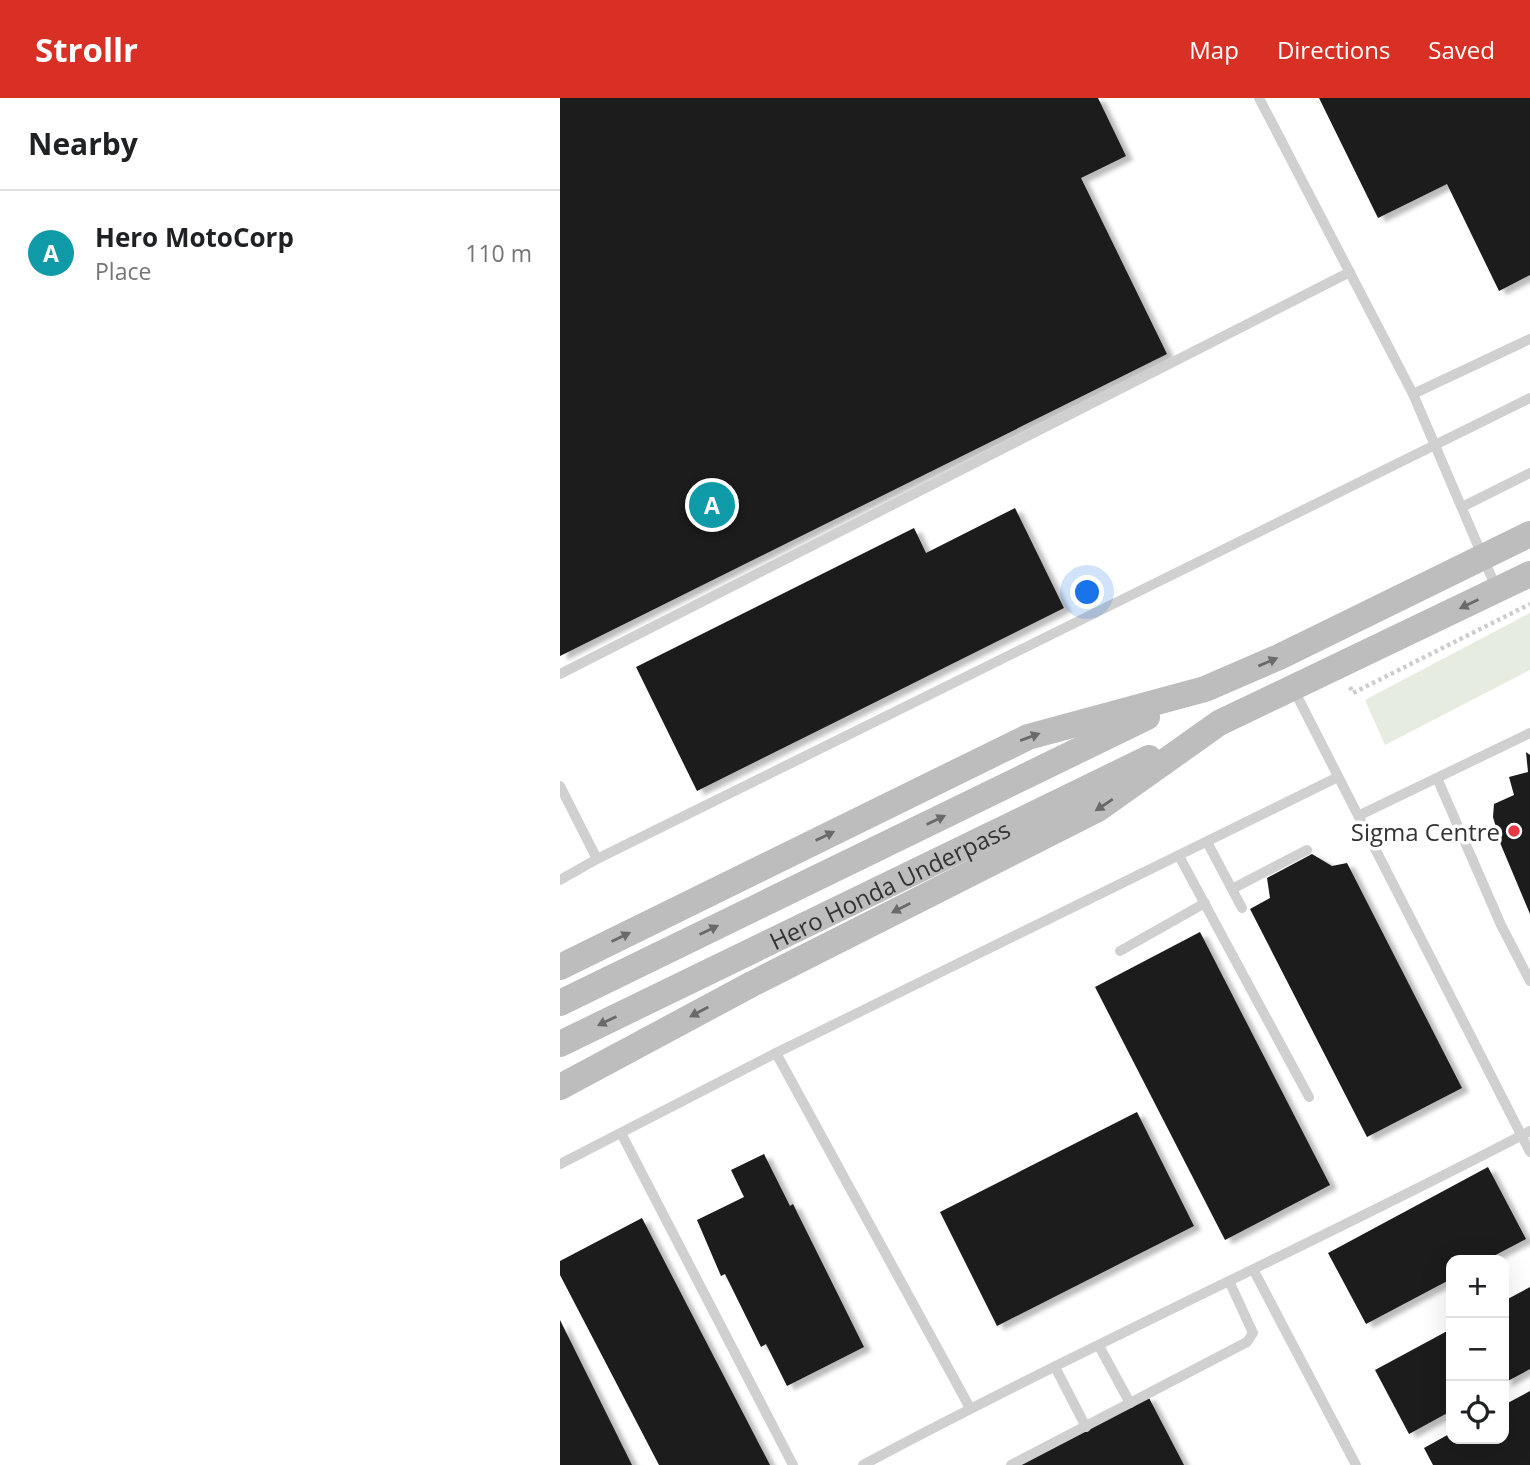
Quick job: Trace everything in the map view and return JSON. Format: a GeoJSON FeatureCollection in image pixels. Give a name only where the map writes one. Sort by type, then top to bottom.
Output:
{"type":"FeatureCollection","features":[{"type":"Feature","properties":{"kind":"main road"},"geometry":{"type":"LineString","coordinates":[[560,967],[1028,737],[1205,689],[1279,657],[1530,534]]}},
{"type":"Feature","properties":{"kind":"main road"},"geometry":{"type":"LineString","coordinates":[[560,1087],[752,984],[1098,809],[1219,723],[1530,574]]}},
{"type":"Feature","properties":{"kind":"main road","name":"Hero Honda Underpass"},"geometry":{"type":"LineString","coordinates":[[560,1003],[1205,689]]}},
{"type":"Feature","properties":{"kind":"main road","name":"Hero Honda Underpass"},"geometry":{"type":"LineString","coordinates":[[560,1044],[1219,723]]}},
{"type":"Feature","properties":{"kind":"lane"},"geometry":{"type":"LineString","coordinates":[[1259,98],[1413,394],[1497,590]]}},
{"type":"Feature","properties":{"kind":"lane"},"geometry":{"type":"LineString","coordinates":[[560,674],[1350,272]]}},
{"type":"Feature","properties":{"kind":"lane"},"geometry":{"type":"LineString","coordinates":[[1413,394],[1530,339]]}},
{"type":"Feature","properties":{"kind":"lane"},"geometry":{"type":"LineString","coordinates":[[560,880],[597,859],[1530,398]]}},
{"type":"Feature","properties":{"kind":"lane"},"geometry":{"type":"LineString","coordinates":[[1462,507],[1530,473]]}},
{"type":"Feature","properties":{"kind":"lane"},"geometry":{"type":"LineString","coordinates":[[1294,689],[1526,1133],[1530,1152]]}},
{"type":"Feature","properties":{"kind":"lane"},"geometry":{"type":"LineString","coordinates":[[1360,815],[1530,733]]}},
{"type":"Feature","properties":{"kind":"lane"},"geometry":{"type":"LineString","coordinates":[[560,1164],[622,1135],[776,1054],[1338,777]]}},
{"type":"Feature","properties":{"kind":"lane"},"geometry":{"type":"LineString","coordinates":[[1437,778],[1501,925],[1530,981]]}},
{"type":"Feature","properties":{"kind":"lane"},"geometry":{"type":"LineString","coordinates":[[560,786],[597,859]]}},
{"type":"Feature","properties":{"kind":"lane"},"geometry":{"type":"LineString","coordinates":[[1208,842],[1242,908]]}},
{"type":"Feature","properties":{"kind":"lane"},"geometry":{"type":"LineString","coordinates":[[1232,889],[1307,850]]}},
{"type":"Feature","properties":{"kind":"lane"},"geometry":{"type":"LineString","coordinates":[[1179,856],[1309,1097]]}},
{"type":"Feature","properties":{"kind":"lane"},"geometry":{"type":"LineString","coordinates":[[1120,951],[1205,903]]}},
{"type":"Feature","properties":{"kind":"lane"},"geometry":{"type":"LineString","coordinates":[[776,1054],[970,1408]]}},
{"type":"Feature","properties":{"kind":"lane"},"geometry":{"type":"LineString","coordinates":[[863,1465],[970,1408],[1230,1283],[1526,1133]]}},
{"type":"Feature","properties":{"kind":"lane"},"geometry":{"type":"LineString","coordinates":[[622,1135],[793,1465]]}},
{"type":"Feature","properties":{"kind":"lane"},"geometry":{"type":"LineString","coordinates":[[1254,1270],[1356,1465]]}},
{"type":"Feature","properties":{"kind":"lane"},"geometry":{"type":"LineString","coordinates":[[1011,1465],[1251,1338],[1252,1329],[1230,1283]]}},
{"type":"Feature","properties":{"kind":"lane"},"geometry":{"type":"LineString","coordinates":[[1099,1346],[1130,1403]]}},
{"type":"Feature","properties":{"kind":"lane"},"geometry":{"type":"LineString","coordinates":[[1055,1367],[1086,1427]]}},
{"type":"Feature","properties":{"kind":"path"},"geometry":{"type":"LineString","coordinates":[[1340,666],[1353,693],[1530,604]]}},
{"type":"Feature","properties":{"kind":"shaded area"},"geometry":{"type":"Polygon","coordinates":[[[1530,613],[1530,670],[1385,745],[1365,700],[1530,613]]]}},
{"type":"Feature","properties":{"kind":"building"},"geometry":{"type":"Polygon","coordinates":[[[560,98],[1098,98],[1126,156],[1081,178],[1167,354],[560,656],[560,98]]]}},
{"type":"Feature","properties":{"kind":"building"},"geometry":{"type":"Polygon","coordinates":[[[1319,98],[1530,98],[1530,275],[1499,291],[1447,184],[1378,218],[1319,98]]]}},
{"type":"Feature","properties":{"kind":"building"},"geometry":{"type":"Polygon","coordinates":[[[1015,508],[1064,608],[697,791],[636,667],[914,528],[926,553],[1015,508]]]}},
{"type":"Feature","properties":{"kind":"building","name":"Sigma Centre"},"geometry":{"type":"Polygon","coordinates":[[[1526,752],[1530,755],[1530,914],[1501,845],[1493,817],[1494,804],[1514,795],[1509,777],[1528,772],[1526,752]]]}},
{"type":"Feature","properties":{"kind":"building"},"geometry":{"type":"Polygon","coordinates":[[[1312,854],[1332,866],[1347,863],[1462,1088],[1367,1137],[1250,909],[1270,898],[1267,878],[1312,854]]]}},
{"type":"Feature","properties":{"kind":"building"},"geometry":{"type":"Polygon","coordinates":[[[1200,932],[1330,1185],[1225,1240],[1095,987],[1200,932]]]}},
{"type":"Feature","properties":{"kind":"building"},"geometry":{"type":"Polygon","coordinates":[[[1137,1112],[1194,1226],[997,1326],[940,1212],[1137,1112]]]}},
{"type":"Feature","properties":{"kind":"building"},"geometry":{"type":"Polygon","coordinates":[[[764,1154],[790,1206],[793,1204],[864,1347],[787,1386],[766,1344],[761,1347],[725,1274],[721,1276],[697,1220],[744,1197],[731,1170],[764,1154]]]}},
{"type":"Feature","properties":{"kind":"building"},"geometry":{"type":"Polygon","coordinates":[[[1488,1167],[1526,1239],[1496,1255],[1446,1255],[1446,1282],[1366,1324],[1328,1253],[1488,1167]]]}},
{"type":"Feature","properties":{"kind":"building"},"geometry":{"type":"Polygon","coordinates":[[[642,1218],[770,1465],[659,1465],[560,1275],[560,1261],[642,1218]]]}},
{"type":"Feature","properties":{"kind":"building"},"geometry":{"type":"Polygon","coordinates":[[[1530,1287],[1530,1369],[1509,1380],[1509,1318],[1509,1298],[1530,1287]]]}},
{"type":"Feature","properties":{"kind":"building"},"geometry":{"type":"Polygon","coordinates":[[[560,1320],[632,1465],[560,1465],[560,1320]]]}},
{"type":"Feature","properties":{"kind":"building"},"geometry":{"type":"Polygon","coordinates":[[[1446,1332],[1446,1414],[1409,1434],[1375,1370],[1446,1332]]]}},
{"type":"Feature","properties":{"kind":"building"},"geometry":{"type":"Polygon","coordinates":[[[1530,1391],[1530,1465],[1433,1465],[1424,1448],[1446,1436],[1446,1444],[1509,1444],[1509,1402],[1530,1391]]]}},
{"type":"Feature","properties":{"kind":"building"},"geometry":{"type":"Polygon","coordinates":[[[1148,1396],[1184,1465],[1020,1465],[1148,1396]]]}},
{"type":"Feature","properties":{"kind":"place","name":"Hero MotoCorp"},"geometry":{"type":"Point","coordinates":[712,505]}},
{"type":"Feature","properties":{"kind":"place","name":"Sigma Centre"},"geometry":{"type":"Point","coordinates":[1514,831]}}]}
